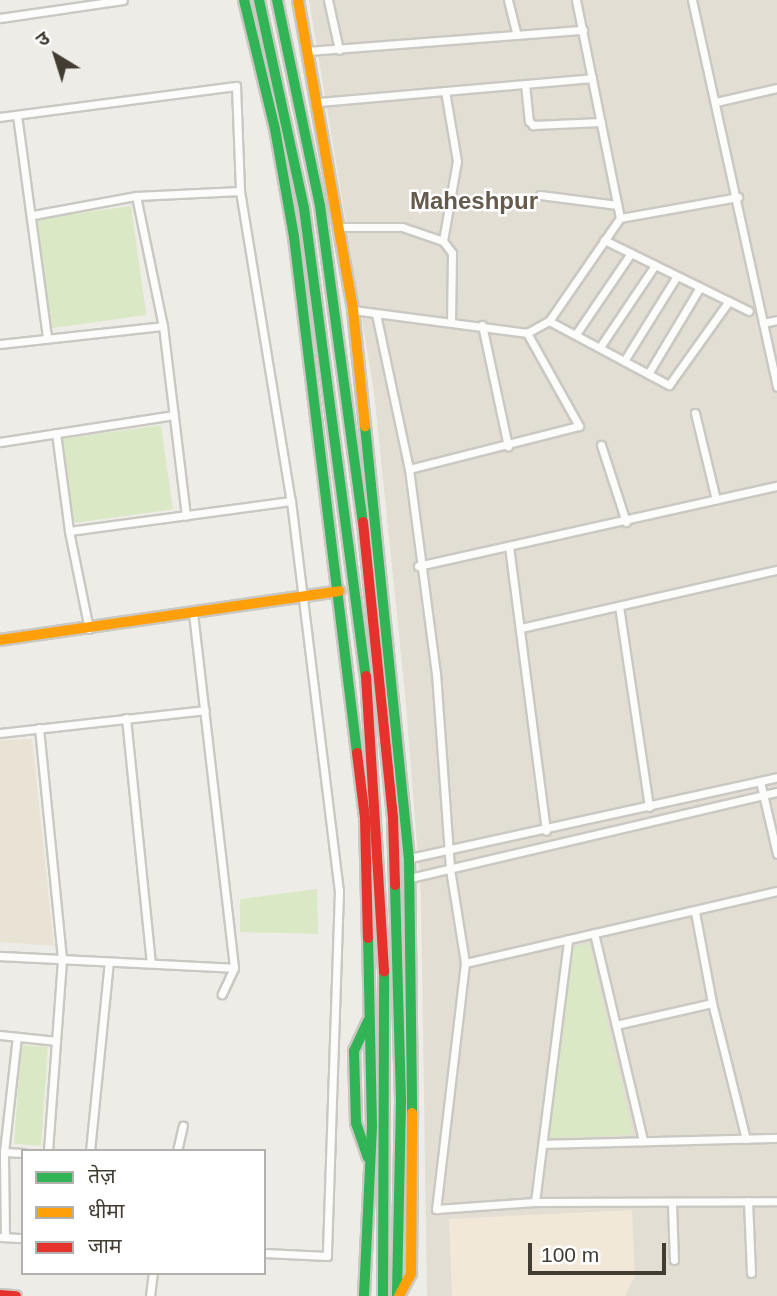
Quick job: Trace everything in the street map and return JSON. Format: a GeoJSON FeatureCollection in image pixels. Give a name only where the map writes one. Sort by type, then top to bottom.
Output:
{"type":"FeatureCollection","features":[{"type":"Feature","properties":{"kind":"main road"},"geometry":{"type":"LineString","coordinates":[[259,0],[304,208],[347,522],[378,812],[385,1021],[383,1296]]}},
{"type":"Feature","properties":{"kind":"main road"},"geometry":{"type":"LineString","coordinates":[[277,0],[320,206],[370,517],[409,858],[409,1296]]}},
{"type":"Feature","properties":{"kind":"main road"},"geometry":{"type":"LineString","coordinates":[[298,0],[319,102],[353,310],[370,517],[393,817],[401,1102],[398,1296]]}},
{"type":"Feature","properties":{"kind":"main road"},"geometry":{"type":"LineString","coordinates":[[243,2],[275,129],[294,237],[332,525],[365,818],[371,1018],[370,1158],[364,1296]]}},
{"type":"Feature","properties":{"kind":"main road"},"geometry":{"type":"LineString","coordinates":[[332,525],[347,522]]}},
{"type":"Feature","properties":{"kind":"main road"},"geometry":{"type":"LineString","coordinates":[[0,640],[340,592]]}},
{"type":"Feature","properties":{"kind":"main road"},"geometry":{"type":"LineString","coordinates":[[371,1018],[385,1021]]}},
{"type":"Feature","properties":{"kind":"main road"},"geometry":{"type":"LineString","coordinates":[[370,1158],[356,1123],[354,1051],[371,1018]]}},
{"type":"Feature","properties":{"kind":"main road"},"geometry":{"type":"LineString","coordinates":[[370,1158],[386,1155]]}},
{"type":"Feature","properties":{"kind":"main road"},"geometry":{"type":"LineString","coordinates":[[398,1296],[411,1273]]}},
{"type":"Feature","properties":{"kind":"main road"},"geometry":{"type":"LineString","coordinates":[[353,1296],[366,1281]]}},
{"type":"Feature","properties":{"kind":"main road"},"geometry":{"type":"LineString","coordinates":[[0,1295],[15,1296]]}},
{"type":"Feature","properties":{"kind":"street"},"geometry":{"type":"LineString","coordinates":[[0,18],[123,0]]}},
{"type":"Feature","properties":{"kind":"street"},"geometry":{"type":"LineString","coordinates":[[328,0],[340,50]]}},
{"type":"Feature","properties":{"kind":"street"},"geometry":{"type":"LineString","coordinates":[[508,0],[517,35]]}},
{"type":"Feature","properties":{"kind":"street"},"geometry":{"type":"LineString","coordinates":[[576,0],[620,218]]}},
{"type":"Feature","properties":{"kind":"street"},"geometry":{"type":"LineString","coordinates":[[692,0],[738,197],[777,387]]}},
{"type":"Feature","properties":{"kind":"street"},"geometry":{"type":"LineString","coordinates":[[308,51],[583,30]]}},
{"type":"Feature","properties":{"kind":"street"},"geometry":{"type":"LineString","coordinates":[[319,102],[592,78]]}},
{"type":"Feature","properties":{"kind":"street"},"geometry":{"type":"LineString","coordinates":[[525,84],[529,121],[533,125],[601,122]]}},
{"type":"Feature","properties":{"kind":"street"},"geometry":{"type":"LineString","coordinates":[[0,117],[236,86],[240,191],[291,501],[339,890],[327,1256],[266,1253]]}},
{"type":"Feature","properties":{"kind":"street"},"geometry":{"type":"LineString","coordinates":[[716,102],[777,88]]}},
{"type":"Feature","properties":{"kind":"street"},"geometry":{"type":"LineString","coordinates":[[443,241],[457,161],[445,91]]}},
{"type":"Feature","properties":{"kind":"street"},"geometry":{"type":"LineString","coordinates":[[17,115],[33,215],[47,338]]}},
{"type":"Feature","properties":{"kind":"street"},"geometry":{"type":"LineString","coordinates":[[33,215],[136,196],[240,191]]}},
{"type":"Feature","properties":{"kind":"street"},"geometry":{"type":"LineString","coordinates":[[540,195],[617,205]]}},
{"type":"Feature","properties":{"kind":"street"},"geometry":{"type":"LineString","coordinates":[[136,196],[163,326],[186,516]]}},
{"type":"Feature","properties":{"kind":"street"},"geometry":{"type":"LineString","coordinates":[[353,310],[527,332],[549,321],[620,218],[738,197]]}},
{"type":"Feature","properties":{"kind":"street"},"geometry":{"type":"LineString","coordinates":[[340,227],[402,227],[443,241],[452,253],[452,322]]}},
{"type":"Feature","properties":{"kind":"street"},"geometry":{"type":"LineString","coordinates":[[604,240],[749,311]]}},
{"type":"Feature","properties":{"kind":"street"},"geometry":{"type":"LineString","coordinates":[[576,334],[631,253]]}},
{"type":"Feature","properties":{"kind":"street"},"geometry":{"type":"LineString","coordinates":[[600,347],[655,265]]}},
{"type":"Feature","properties":{"kind":"street"},"geometry":{"type":"LineString","coordinates":[[624,361],[677,276]]}},
{"type":"Feature","properties":{"kind":"street"},"geometry":{"type":"LineString","coordinates":[[648,374],[700,287]]}},
{"type":"Feature","properties":{"kind":"street"},"geometry":{"type":"LineString","coordinates":[[549,321],[669,385],[729,301]]}},
{"type":"Feature","properties":{"kind":"street"},"geometry":{"type":"LineString","coordinates":[[376,314],[409,469],[418,566],[436,673],[450,869],[465,963],[436,1209],[536,1202],[672,1204],[777,1201]]}},
{"type":"Feature","properties":{"kind":"street"},"geometry":{"type":"LineString","coordinates":[[763,323],[777,320]]}},
{"type":"Feature","properties":{"kind":"street"},"geometry":{"type":"LineString","coordinates":[[0,344],[163,326]]}},
{"type":"Feature","properties":{"kind":"street"},"geometry":{"type":"LineString","coordinates":[[482,326],[508,446]]}},
{"type":"Feature","properties":{"kind":"street"},"geometry":{"type":"LineString","coordinates":[[409,469],[579,426],[527,332]]}},
{"type":"Feature","properties":{"kind":"street"},"geometry":{"type":"LineString","coordinates":[[695,413],[716,500]]}},
{"type":"Feature","properties":{"kind":"street"},"geometry":{"type":"LineString","coordinates":[[0,442],[174,415]]}},
{"type":"Feature","properties":{"kind":"street"},"geometry":{"type":"LineString","coordinates":[[56,433],[69,531],[89,629]]}},
{"type":"Feature","properties":{"kind":"street"},"geometry":{"type":"LineString","coordinates":[[601,446],[626,522]]}},
{"type":"Feature","properties":{"kind":"street"},"geometry":{"type":"LineString","coordinates":[[418,566],[626,522],[777,486]]}},
{"type":"Feature","properties":{"kind":"street"},"geometry":{"type":"LineString","coordinates":[[69,531],[291,501]]}},
{"type":"Feature","properties":{"kind":"street"},"geometry":{"type":"LineString","coordinates":[[509,546],[521,628],[544,847]]}},
{"type":"Feature","properties":{"kind":"street"},"geometry":{"type":"LineString","coordinates":[[521,628],[777,570]]}},
{"type":"Feature","properties":{"kind":"street"},"geometry":{"type":"LineString","coordinates":[[619,606],[649,807]]}},
{"type":"Feature","properties":{"kind":"street"},"geometry":{"type":"LineString","coordinates":[[193,613],[234,968],[222,994]]}},
{"type":"Feature","properties":{"kind":"street"},"geometry":{"type":"LineString","coordinates":[[0,733],[205,710]]}},
{"type":"Feature","properties":{"kind":"street"},"geometry":{"type":"LineString","coordinates":[[126,718],[151,963]]}},
{"type":"Feature","properties":{"kind":"street"},"geometry":{"type":"LineString","coordinates":[[38,728],[62,960],[48,1149]]}},
{"type":"Feature","properties":{"kind":"street"},"geometry":{"type":"LineString","coordinates":[[409,858],[544,832],[777,777]]}},
{"type":"Feature","properties":{"kind":"street"},"geometry":{"type":"LineString","coordinates":[[760,782],[777,854]]}},
{"type":"Feature","properties":{"kind":"street"},"geometry":{"type":"LineString","coordinates":[[410,878],[777,792]]}},
{"type":"Feature","properties":{"kind":"street"},"geometry":{"type":"LineString","coordinates":[[465,963],[777,891]]}},
{"type":"Feature","properties":{"kind":"street"},"geometry":{"type":"LineString","coordinates":[[695,912],[712,1003],[746,1139]]}},
{"type":"Feature","properties":{"kind":"street"},"geometry":{"type":"LineString","coordinates":[[594,933],[643,1141]]}},
{"type":"Feature","properties":{"kind":"street"},"geometry":{"type":"LineString","coordinates":[[536,1202],[568,939]]}},
{"type":"Feature","properties":{"kind":"street"},"geometry":{"type":"LineString","coordinates":[[0,956],[234,968]]}},
{"type":"Feature","properties":{"kind":"street"},"geometry":{"type":"LineString","coordinates":[[90,1149],[109,962]]}},
{"type":"Feature","properties":{"kind":"street"},"geometry":{"type":"LineString","coordinates":[[616,1025],[712,1003]]}},
{"type":"Feature","properties":{"kind":"street"},"geometry":{"type":"LineString","coordinates":[[0,1035],[56,1041]]}},
{"type":"Feature","properties":{"kind":"street"},"geometry":{"type":"LineString","coordinates":[[17,1037],[4,1152],[2,1237],[21,1238]]}},
{"type":"Feature","properties":{"kind":"street"},"geometry":{"type":"LineString","coordinates":[[177,1149],[183,1126]]}},
{"type":"Feature","properties":{"kind":"street"},"geometry":{"type":"LineString","coordinates":[[543,1144],[777,1138]]}},
{"type":"Feature","properties":{"kind":"street"},"geometry":{"type":"LineString","coordinates":[[4,1152],[21,1153]]}},
{"type":"Feature","properties":{"kind":"street"},"geometry":{"type":"LineString","coordinates":[[747,1201],[751,1273]]}},
{"type":"Feature","properties":{"kind":"street"},"geometry":{"type":"LineString","coordinates":[[672,1204],[674,1260]]}},
{"type":"Feature","properties":{"kind":"street"},"geometry":{"type":"LineString","coordinates":[[150,1296],[153,1275]]}},
{"type":"Feature","properties":{"kind":"shaded area"},"geometry":{"type":"Polygon","coordinates":[[[309,0],[777,0],[777,1296],[427,1296],[421,896],[405,693],[374,392],[309,0]]]}},
{"type":"Feature","properties":{"kind":"shaded area"},"geometry":{"type":"Polygon","coordinates":[[[32,739],[54,946],[0,942],[0,740],[32,739]]]}},
{"type":"Feature","properties":{"kind":"shaded area"},"geometry":{"type":"Polygon","coordinates":[[[632,1210],[635,1276],[625,1296],[452,1296],[449,1219],[632,1210]]]}},
{"type":"Feature","properties":{"kind":"green space"},"geometry":{"type":"Polygon","coordinates":[[[131,206],[146,315],[51,328],[36,219],[131,206]]]}},
{"type":"Feature","properties":{"kind":"green space"},"geometry":{"type":"Polygon","coordinates":[[[161,425],[173,509],[73,523],[61,439],[161,425]]]}},
{"type":"Feature","properties":{"kind":"green space"},"geometry":{"type":"Polygon","coordinates":[[[317,889],[318,934],[240,932],[240,899],[317,889]]]}},
{"type":"Feature","properties":{"kind":"green space"},"geometry":{"type":"Polygon","coordinates":[[[589,943],[633,1135],[548,1138],[573,947],[589,943]]]}},
{"type":"Feature","properties":{"kind":"green space"},"geometry":{"type":"Polygon","coordinates":[[[21,1045],[48,1047],[41,1146],[14,1144],[21,1045]]]}},
{"type":"Feature","properties":{"kind":"traffic: fast"},"geometry":{"type":"LineString","coordinates":[[244,0],[275,129],[294,237],[357,753]]}},
{"type":"Feature","properties":{"kind":"traffic: fast"},"geometry":{"type":"LineString","coordinates":[[259,0],[304,208],[366,676]]}},
{"type":"Feature","properties":{"kind":"traffic: fast"},"geometry":{"type":"LineString","coordinates":[[277,0],[320,206],[363,522]]}},
{"type":"Feature","properties":{"kind":"traffic: fast"},"geometry":{"type":"LineString","coordinates":[[365,426],[409,858],[412,1113]]}},
{"type":"Feature","properties":{"kind":"traffic: fast"},"geometry":{"type":"LineString","coordinates":[[395,885],[401,1102],[397,1295]]}},
{"type":"Feature","properties":{"kind":"traffic: fast"},"geometry":{"type":"LineString","coordinates":[[364,1296],[372,1126],[368,938]]}},
{"type":"Feature","properties":{"kind":"traffic: fast"},"geometry":{"type":"LineString","coordinates":[[383,1296],[384,971]]}},
{"type":"Feature","properties":{"kind":"traffic: fast"},"geometry":{"type":"LineString","coordinates":[[368,1021],[354,1051],[356,1123],[368,1157]]}},
{"type":"Feature","properties":{"kind":"traffic: slow"},"geometry":{"type":"LineString","coordinates":[[298,0],[353,310],[365,426]]}},
{"type":"Feature","properties":{"kind":"traffic: slow"},"geometry":{"type":"LineString","coordinates":[[0,640],[339,591]]}},
{"type":"Feature","properties":{"kind":"traffic: slow"},"geometry":{"type":"LineString","coordinates":[[399,1296],[411,1273],[412,1113]]}},
{"type":"Feature","properties":{"kind":"traffic: jam"},"geometry":{"type":"LineString","coordinates":[[363,522],[393,817],[395,885]]}},
{"type":"Feature","properties":{"kind":"traffic: jam"},"geometry":{"type":"LineString","coordinates":[[366,676],[384,971]]}},
{"type":"Feature","properties":{"kind":"traffic: jam"},"geometry":{"type":"LineString","coordinates":[[357,753],[365,818],[368,938]]}},
{"type":"Feature","properties":{"kind":"traffic: jam"},"geometry":{"type":"LineString","coordinates":[[0,1295],[16,1296]]}},
{"type":"Feature","properties":{"kind":"district","name":"Maheshpur"},"geometry":{"type":"Point","coordinates":[474,201]}}]}
